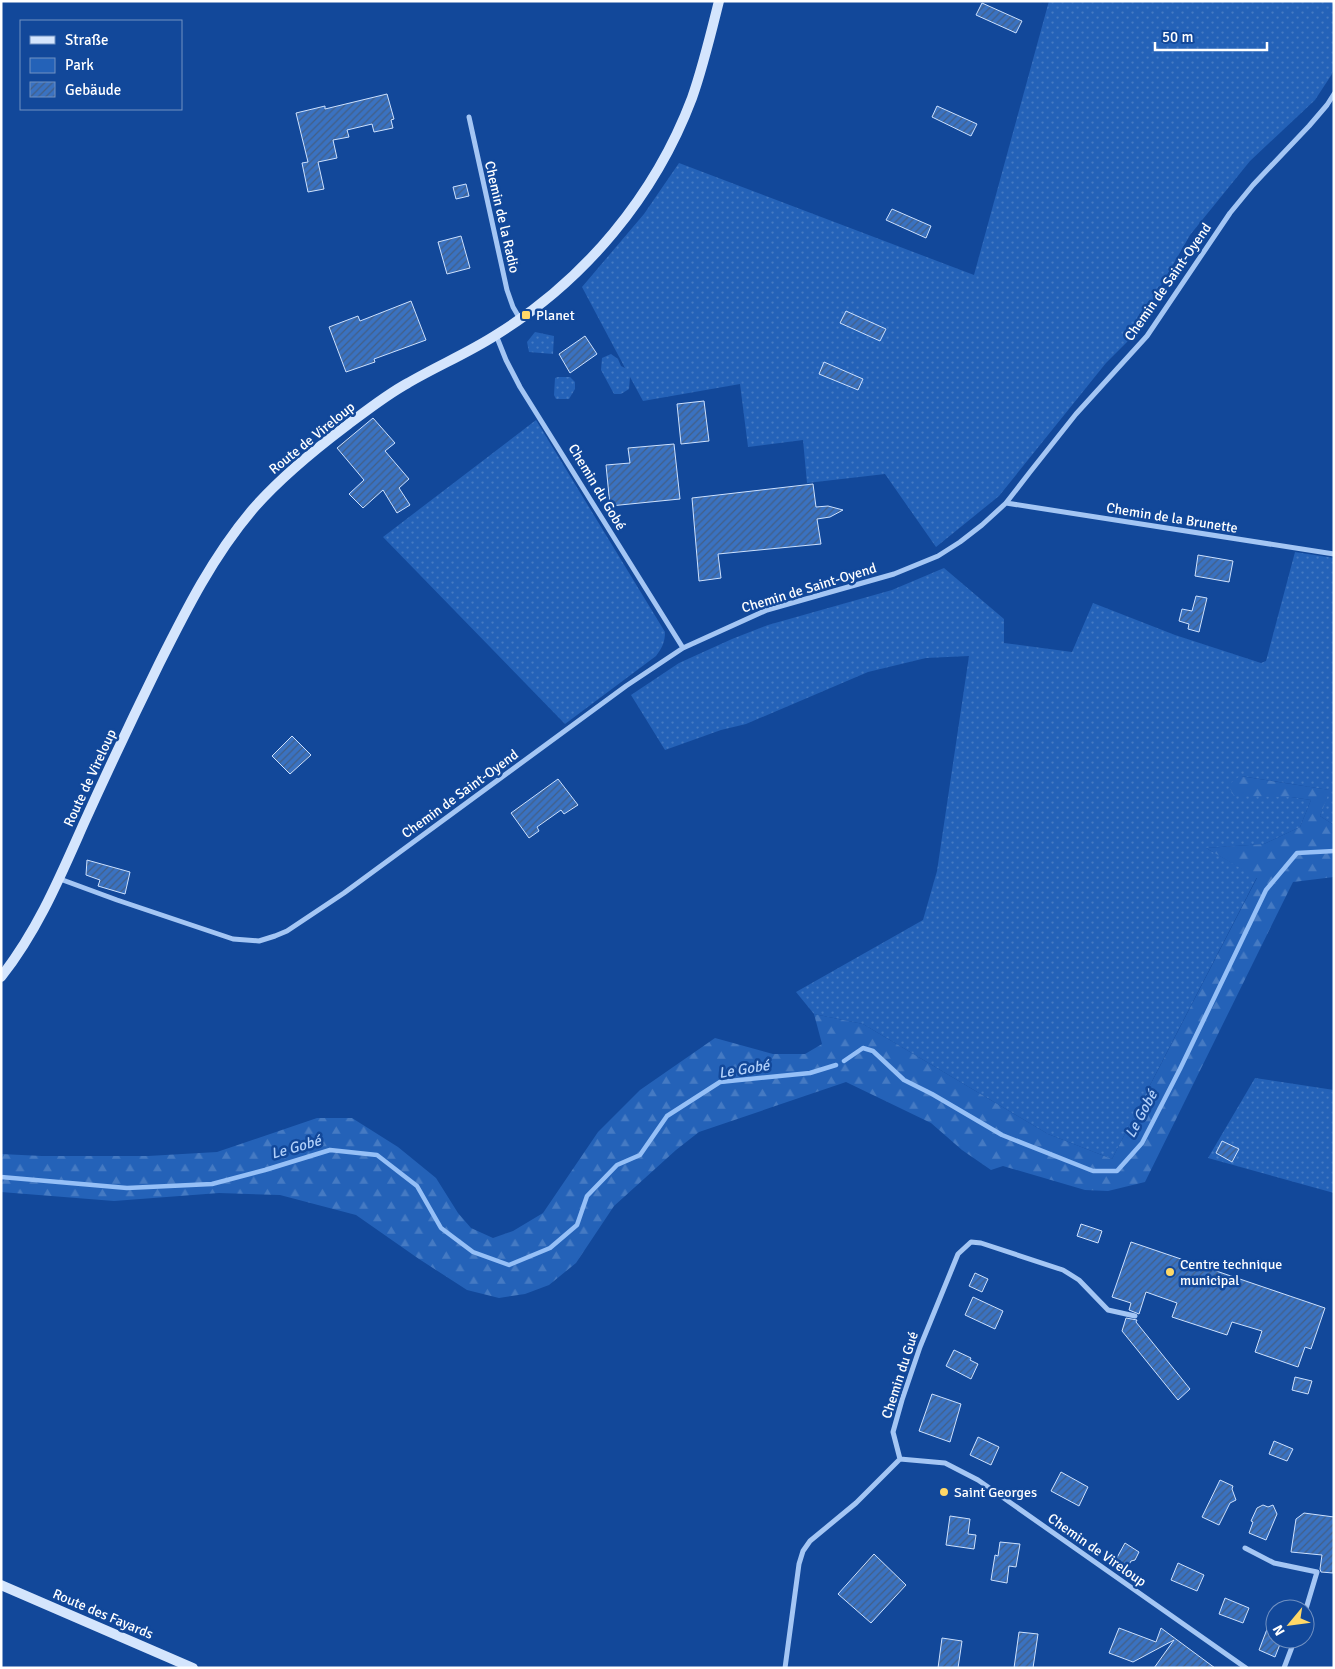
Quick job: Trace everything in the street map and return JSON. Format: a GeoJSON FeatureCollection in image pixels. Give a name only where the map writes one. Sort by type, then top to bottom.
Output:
{"type":"FeatureCollection","features":[{"type":"Feature","properties":{"kind":"main road","name":"Route de Vireloup"},"geometry":{"type":"LineString","coordinates":[[1,977],[23,948],[49,902],[116,752],[164,653],[208,571],[236,530],[273,487],[366,411],[406,384],[496,335],[520,319],[561,287],[589,260],[628,215],[667,154],[693,95],[719,1]]}},
{"type":"Feature","properties":{"kind":"main road","name":"Route des Fayards"},"geometry":{"type":"LineString","coordinates":[[1,1585],[193,1668]]}},
{"type":"Feature","properties":{"kind":"street","name":"Chemin de Saint-Oyend"},"geometry":{"type":"LineString","coordinates":[[60,879],[233,939],[259,941],[275,936],[288,931],[344,893],[626,686],[682,648],[767,610],[894,574],[938,556],[960,542],[1006,503],[1076,414],[1147,336],[1230,214],[1253,186],[1315,119],[1334,94]]}},
{"type":"Feature","properties":{"kind":"street","name":"Chemin de la Radio"},"geometry":{"type":"LineString","coordinates":[[468,117],[507,290],[520,319]]}},
{"type":"Feature","properties":{"kind":"street","name":"Chemin du Gobé"},"geometry":{"type":"LineString","coordinates":[[496,335],[520,387],[682,648]]}},
{"type":"Feature","properties":{"kind":"street","name":"Chemin de la Brunette"},"geometry":{"type":"LineString","coordinates":[[1006,503],[1334,554]]}},
{"type":"Feature","properties":{"kind":"street","name":"Chemin du Gué"},"geometry":{"type":"LineString","coordinates":[[900,1459],[893,1432],[902,1400],[920,1347],[958,1254],[971,1242],[981,1243],[1063,1270],[1079,1280],[1108,1310],[1135,1316]]}},
{"type":"Feature","properties":{"kind":"street"},"geometry":{"type":"LineString","coordinates":[[784,1668],[799,1564],[803,1551],[810,1541],[856,1503],[900,1459]]}},
{"type":"Feature","properties":{"kind":"street","name":"Chemin de Vireloup"},"geometry":{"type":"LineString","coordinates":[[900,1459],[945,1463],[978,1480],[1246,1668]]}},
{"type":"Feature","properties":{"kind":"street"},"geometry":{"type":"LineString","coordinates":[[1245,1548],[1274,1563],[1317,1572],[1309,1599]]}},
{"type":"Feature","properties":{"kind":"street"},"geometry":{"type":"LineString","coordinates":[[1284,1668],[1291,1649]]}},
{"type":"Feature","properties":{"kind":"green space"},"geometry":{"type":"Polygon","coordinates":[[[1049,1],[1334,1],[1334,67],[1332,74],[1315,100],[1250,161],[1190,235],[1131,338],[1106,363],[999,496],[936,547],[885,474],[807,483],[803,440],[748,447],[740,384],[643,401],[630,377],[629,389],[621,394],[614,394],[601,370],[602,358],[611,354],[625,368],[582,287],[644,214],[679,163],[974,275],[1049,1]]]}},
{"type":"Feature","properties":{"kind":"green space"},"geometry":{"type":"Polygon","coordinates":[[[535,332],[554,336],[553,354],[529,352],[527,342],[535,332]]]}},
{"type":"Feature","properties":{"kind":"green space"},"geometry":{"type":"Polygon","coordinates":[[[570,377],[575,382],[575,389],[569,399],[556,399],[554,395],[555,378],[570,377]]]}},
{"type":"Feature","properties":{"kind":"green space"},"geometry":{"type":"Polygon","coordinates":[[[536,420],[665,632],[663,645],[656,656],[565,724],[383,537],[536,420]]]}},
{"type":"Feature","properties":{"kind":"green space"},"geometry":{"type":"Polygon","coordinates":[[[1295,552],[1334,558],[1334,825],[1320,816],[1329,790],[1241,776],[1291,797],[1311,800],[1300,827],[1264,844],[1206,848],[1257,877],[1112,1159],[1048,1134],[863,1024],[814,1014],[796,992],[923,920],[937,871],[969,656],[926,658],[868,672],[746,724],[721,730],[665,750],[631,695],[679,663],[732,639],[768,625],[892,590],[944,568],[1004,619],[1004,643],[1072,652],[1093,603],[1175,635],[1261,663],[1266,661],[1295,552]]]}},
{"type":"Feature","properties":{"kind":"green space"},"geometry":{"type":"Polygon","coordinates":[[[1240,776],[1330,790],[1320,816],[1334,825],[1334,877],[1293,882],[1145,1182],[1108,1191],[1085,1190],[1003,1166],[991,1170],[962,1150],[931,1123],[846,1082],[699,1132],[676,1150],[614,1206],[576,1263],[549,1285],[525,1294],[499,1298],[467,1290],[356,1215],[280,1195],[219,1193],[114,1201],[1,1192],[1,1154],[148,1156],[217,1152],[317,1118],[352,1118],[398,1147],[436,1178],[458,1213],[471,1228],[493,1238],[513,1231],[543,1213],[598,1132],[640,1090],[715,1038],[773,1054],[805,1054],[822,1044],[814,1014],[863,1024],[1048,1134],[1112,1159],[1257,878],[1206,848],[1264,844],[1300,827],[1311,800],[1291,797],[1234,796],[1228,785],[1240,776]]]}},
{"type":"Feature","properties":{"kind":"green space"},"geometry":{"type":"Polygon","coordinates":[[[1255,1078],[1334,1090],[1334,1193],[1208,1158],[1255,1078]]]}},
{"type":"Feature","properties":{"kind":"building"},"geometry":{"type":"Polygon","coordinates":[[[982,3],[1022,21],[1016,33],[976,15],[982,3]]]}},
{"type":"Feature","properties":{"kind":"building"},"geometry":{"type":"Polygon","coordinates":[[[387,94],[394,119],[391,120],[393,128],[374,132],[372,124],[347,130],[349,137],[333,140],[337,158],[318,162],[324,189],[308,192],[302,163],[308,162],[296,113],[325,106],[325,109],[387,94]]]}},
{"type":"Feature","properties":{"kind":"building"},"geometry":{"type":"Polygon","coordinates":[[[937,106],[977,124],[971,136],[932,117],[937,106]]]}},
{"type":"Feature","properties":{"kind":"building"},"geometry":{"type":"Polygon","coordinates":[[[466,184],[469,196],[456,199],[453,187],[466,184]]]}},
{"type":"Feature","properties":{"kind":"building"},"geometry":{"type":"Polygon","coordinates":[[[892,209],[931,226],[926,238],[886,220],[892,209]]]}},
{"type":"Feature","properties":{"kind":"building"},"geometry":{"type":"Polygon","coordinates":[[[461,236],[470,268],[447,274],[438,242],[461,236]]]}},
{"type":"Feature","properties":{"kind":"building"},"geometry":{"type":"Polygon","coordinates":[[[411,301],[426,340],[374,359],[375,362],[346,372],[329,327],[358,316],[360,321],[411,301]]]}},
{"type":"Feature","properties":{"kind":"building"},"geometry":{"type":"Polygon","coordinates":[[[846,311],[886,329],[880,341],[840,323],[846,311]]]}},
{"type":"Feature","properties":{"kind":"building"},"geometry":{"type":"Polygon","coordinates":[[[585,336],[597,354],[570,373],[559,354],[585,336]]]}},
{"type":"Feature","properties":{"kind":"building"},"geometry":{"type":"Polygon","coordinates":[[[824,362],[863,379],[858,390],[819,374],[824,362]]]}},
{"type":"Feature","properties":{"kind":"building"},"geometry":{"type":"Polygon","coordinates":[[[704,401],[709,441],[681,444],[677,404],[704,401]]]}},
{"type":"Feature","properties":{"kind":"building"},"geometry":{"type":"Polygon","coordinates":[[[373,418],[395,443],[385,451],[409,479],[399,488],[410,505],[397,513],[383,490],[363,508],[349,494],[364,480],[337,448],[373,418]]]}},
{"type":"Feature","properties":{"kind":"building"},"geometry":{"type":"Polygon","coordinates":[[[674,444],[680,499],[610,506],[606,465],[630,463],[628,448],[674,444]]]}},
{"type":"Feature","properties":{"kind":"building"},"geometry":{"type":"Polygon","coordinates":[[[813,484],[816,507],[828,506],[843,510],[830,517],[817,519],[821,544],[718,554],[721,578],[699,581],[692,498],[813,484]]]}},
{"type":"Feature","properties":{"kind":"building"},"geometry":{"type":"Polygon","coordinates":[[[1198,555],[1233,561],[1229,582],[1195,576],[1198,555]]]}},
{"type":"Feature","properties":{"kind":"building"},"geometry":{"type":"Polygon","coordinates":[[[1196,596],[1207,598],[1199,632],[1188,629],[1189,624],[1179,621],[1182,609],[1192,611],[1196,596]]]}},
{"type":"Feature","properties":{"kind":"building"},"geometry":{"type":"Polygon","coordinates":[[[292,736],[311,755],[290,774],[272,756],[292,736]]]}},
{"type":"Feature","properties":{"kind":"building"},"geometry":{"type":"Polygon","coordinates":[[[558,779],[578,805],[564,814],[561,810],[537,827],[539,831],[529,838],[511,813],[558,779]]]}},
{"type":"Feature","properties":{"kind":"building"},"geometry":{"type":"Polygon","coordinates":[[[87,860],[130,872],[125,894],[98,886],[100,880],[86,875],[87,860]]]}},
{"type":"Feature","properties":{"kind":"building"},"geometry":{"type":"Polygon","coordinates":[[[1222,1141],[1239,1149],[1232,1162],[1216,1153],[1222,1141]]]}},
{"type":"Feature","properties":{"kind":"building"},"geometry":{"type":"Polygon","coordinates":[[[1081,1224],[1102,1231],[1098,1243],[1077,1236],[1081,1224]]]}},
{"type":"Feature","properties":{"kind":"building","name":"Centre technique municipal"},"geometry":{"type":"Polygon","coordinates":[[[1131,1242],[1325,1308],[1311,1349],[1305,1347],[1298,1367],[1255,1352],[1262,1331],[1232,1322],[1227,1335],[1172,1317],[1177,1303],[1146,1292],[1139,1314],[1129,1310],[1131,1303],[1112,1297],[1131,1242]]]}},
{"type":"Feature","properties":{"kind":"building"},"geometry":{"type":"Polygon","coordinates":[[[975,1273],[988,1279],[982,1292],[969,1286],[975,1273]]]}},
{"type":"Feature","properties":{"kind":"building"},"geometry":{"type":"Polygon","coordinates":[[[973,1297],[1003,1311],[995,1329],[965,1315],[973,1297]]]}},
{"type":"Feature","properties":{"kind":"building"},"geometry":{"type":"Polygon","coordinates":[[[1126,1318],[1137,1320],[1136,1322],[1190,1389],[1178,1400],[1122,1331],[1126,1318]]]}},
{"type":"Feature","properties":{"kind":"building"},"geometry":{"type":"Polygon","coordinates":[[[954,1350],[971,1358],[970,1360],[978,1364],[971,1379],[946,1366],[954,1350]]]}},
{"type":"Feature","properties":{"kind":"building"},"geometry":{"type":"Polygon","coordinates":[[[1295,1377],[1312,1381],[1308,1394],[1292,1390],[1295,1377]]]}},
{"type":"Feature","properties":{"kind":"building"},"geometry":{"type":"Polygon","coordinates":[[[932,1394],[961,1404],[950,1442],[919,1431],[932,1394]]]}},
{"type":"Feature","properties":{"kind":"building"},"geometry":{"type":"Polygon","coordinates":[[[978,1437],[999,1447],[991,1465],[970,1455],[978,1437]]]}},
{"type":"Feature","properties":{"kind":"building"},"geometry":{"type":"Polygon","coordinates":[[[1274,1441],[1293,1449],[1287,1461],[1269,1454],[1274,1441]]]}},
{"type":"Feature","properties":{"kind":"building"},"geometry":{"type":"Polygon","coordinates":[[[1061,1472],[1088,1487],[1079,1506],[1051,1491],[1061,1472]]]}},
{"type":"Feature","properties":{"kind":"building"},"geometry":{"type":"Polygon","coordinates":[[[1220,1480],[1233,1486],[1232,1489],[1236,1500],[1230,1503],[1219,1525],[1202,1517],[1220,1480]]]}},
{"type":"Feature","properties":{"kind":"building"},"geometry":{"type":"Polygon","coordinates":[[[1263,1505],[1268,1507],[1273,1505],[1277,1514],[1266,1540],[1249,1533],[1253,1522],[1251,1521],[1257,1508],[1263,1505]]]}},
{"type":"Feature","properties":{"kind":"building"},"geometry":{"type":"Polygon","coordinates":[[[1304,1513],[1334,1517],[1333,1573],[1321,1572],[1322,1555],[1291,1552],[1296,1519],[1304,1513]]]}},
{"type":"Feature","properties":{"kind":"building"},"geometry":{"type":"Polygon","coordinates":[[[950,1516],[970,1519],[968,1534],[976,1535],[974,1549],[946,1545],[950,1516]]]}},
{"type":"Feature","properties":{"kind":"building"},"geometry":{"type":"Polygon","coordinates":[[[1000,1542],[1020,1544],[1016,1567],[1009,1566],[1007,1583],[991,1580],[995,1555],[998,1556],[1000,1542]]]}},
{"type":"Feature","properties":{"kind":"building"},"geometry":{"type":"Polygon","coordinates":[[[1125,1543],[1139,1552],[1126,1570],[1114,1563],[1125,1543]]]}},
{"type":"Feature","properties":{"kind":"building"},"geometry":{"type":"Polygon","coordinates":[[[874,1554],[906,1585],[871,1623],[838,1594],[874,1554]]]}},
{"type":"Feature","properties":{"kind":"building"},"geometry":{"type":"Polygon","coordinates":[[[1178,1563],[1204,1575],[1197,1591],[1171,1580],[1178,1563]]]}},
{"type":"Feature","properties":{"kind":"building"},"geometry":{"type":"Polygon","coordinates":[[[1225,1598],[1249,1608],[1243,1623],[1219,1614],[1225,1598]]]}},
{"type":"Feature","properties":{"kind":"building"},"geometry":{"type":"Polygon","coordinates":[[[1119,1628],[1156,1642],[1161,1628],[1215,1668],[1154,1668],[1174,1640],[1133,1662],[1109,1653],[1119,1628]]]}},
{"type":"Feature","properties":{"kind":"building"},"geometry":{"type":"Polygon","coordinates":[[[1019,1632],[1038,1634],[1033,1668],[1014,1668],[1019,1632]]]}},
{"type":"Feature","properties":{"kind":"building"},"geometry":{"type":"Polygon","coordinates":[[[1265,1634],[1265,1649],[1278,1649],[1275,1657],[1259,1650],[1265,1634]]]}},
{"type":"Feature","properties":{"kind":"building"},"geometry":{"type":"Polygon","coordinates":[[[942,1638],[962,1641],[958,1668],[938,1668],[942,1638]]]}},
{"type":"Feature","properties":{"kind":"waterway","name":"Le Gobé"},"geometry":{"type":"LineString","coordinates":[[844,1061],[863,1048],[873,1051],[904,1080],[1002,1135],[1093,1171],[1117,1171],[1142,1143],[1180,1069],[1266,890],[1297,853],[1334,851]]}},
{"type":"Feature","properties":{"kind":"waterway","name":"Le Gobé"},"geometry":{"type":"LineString","coordinates":[[1,1177],[127,1188],[212,1184],[330,1150],[377,1155],[417,1186],[441,1228],[473,1252],[509,1265],[550,1248],[577,1225],[587,1196],[617,1165],[640,1155],[667,1116],[720,1082],[810,1073],[836,1065]]}},
{"type":"Feature","properties":{"kind":"place","name":"Planet"},"geometry":{"type":"Point","coordinates":[526,315]}},
{"type":"Feature","properties":{"kind":"place","name":"Centre technique municipal"},"geometry":{"type":"Point","coordinates":[1170,1272]}},
{"type":"Feature","properties":{"kind":"place","name":"Saint Georges"},"geometry":{"type":"Point","coordinates":[944,1492]}}]}
